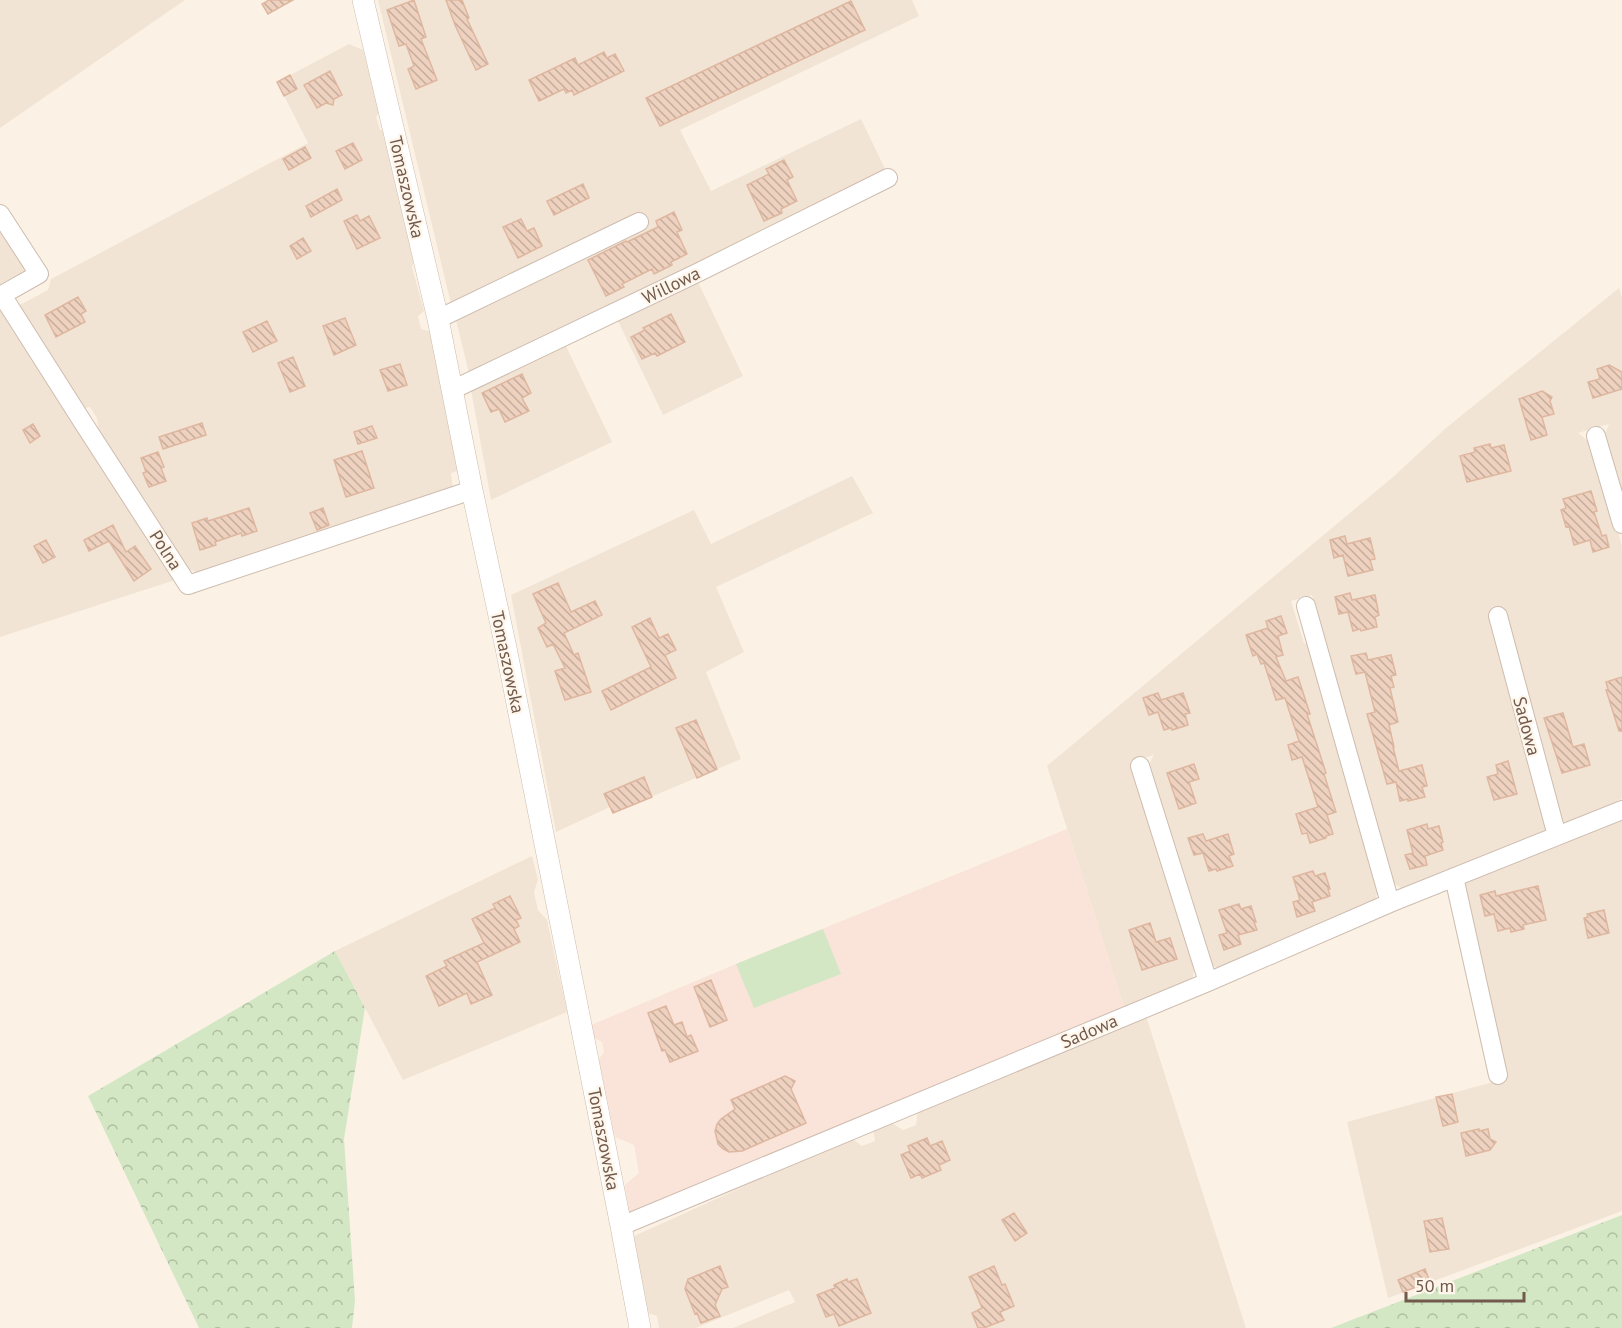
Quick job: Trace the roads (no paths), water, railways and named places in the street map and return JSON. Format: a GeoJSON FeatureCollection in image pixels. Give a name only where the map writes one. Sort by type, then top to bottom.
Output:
{"type":"FeatureCollection","features":[{"type":"Feature","properties":{"kind":"street","name":"Tomaszowska"},"geometry":{"type":"LineString","coordinates":[[363,0],[438,319],[506,648],[640,1328]]}},
{"type":"Feature","properties":{"kind":"street","name":"Willowa"},"geometry":{"type":"LineString","coordinates":[[452,390],[697,273],[888,178]]}},
{"type":"Feature","properties":{"kind":"street","name":"Polna"},"geometry":{"type":"LineString","coordinates":[[0,214],[39,274],[1,295],[188,585],[472,490]]}},
{"type":"Feature","properties":{"kind":"street"},"geometry":{"type":"LineString","coordinates":[[438,319],[639,222]]}},
{"type":"Feature","properties":{"kind":"street"},"geometry":{"type":"LineString","coordinates":[[1596,436],[1622,524]]}},
{"type":"Feature","properties":{"kind":"street"},"geometry":{"type":"LineString","coordinates":[[1306,606],[1390,903]]}},
{"type":"Feature","properties":{"kind":"street","name":"Sadowa"},"geometry":{"type":"LineString","coordinates":[[1498,616],[1557,836]]}},
{"type":"Feature","properties":{"kind":"street"},"geometry":{"type":"LineString","coordinates":[[1140,766],[1208,982]]}},
{"type":"Feature","properties":{"kind":"street","name":"Sadowa"},"geometry":{"type":"LineString","coordinates":[[621,1226],[1208,982],[1390,903],[1622,810]]}},
{"type":"Feature","properties":{"kind":"street"},"geometry":{"type":"LineString","coordinates":[[1454,877],[1498,1075]]}}]}
